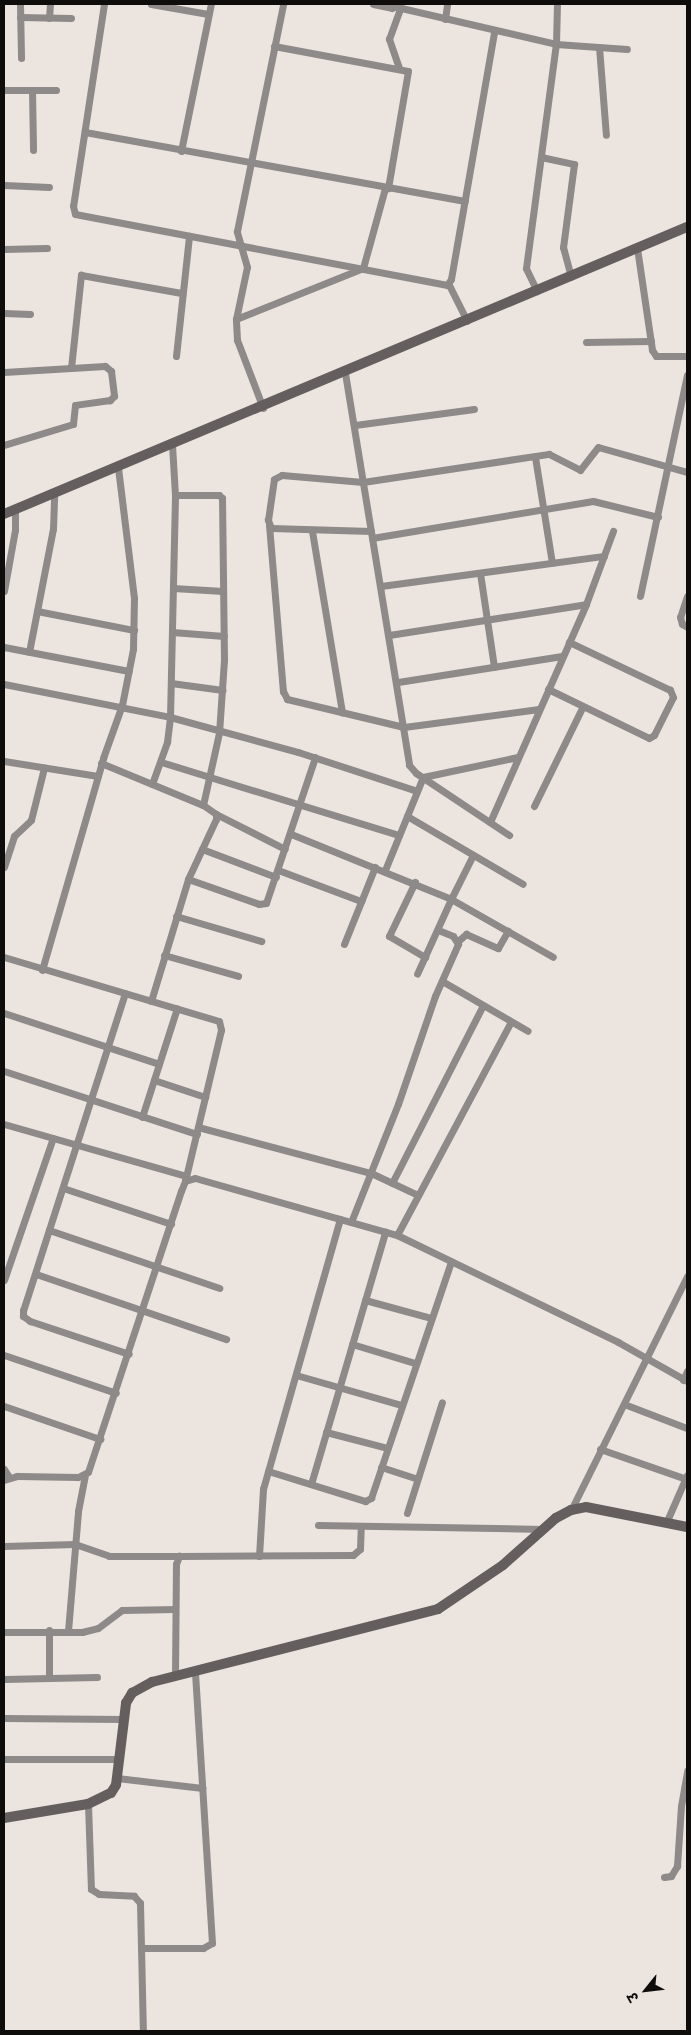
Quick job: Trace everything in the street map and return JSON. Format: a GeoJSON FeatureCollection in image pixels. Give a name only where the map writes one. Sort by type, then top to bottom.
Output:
{"type":"FeatureCollection","features":[{"type":"Feature","properties":{"kind":"street"},"geometry":{"type":"LineString","coordinates":[[20,4],[21,58]]}},
{"type":"Feature","properties":{"kind":"street"},"geometry":{"type":"LineString","coordinates":[[49,18],[50,4]]}},
{"type":"Feature","properties":{"kind":"street"},"geometry":{"type":"LineString","coordinates":[[104,4],[73,206],[75,214],[449,285]]}},
{"type":"Feature","properties":{"kind":"street"},"geometry":{"type":"LineString","coordinates":[[151,4],[208,14]]}},
{"type":"Feature","properties":{"kind":"street"},"geometry":{"type":"LineString","coordinates":[[181,151],[210,4]]}},
{"type":"Feature","properties":{"kind":"street"},"geometry":{"type":"LineString","coordinates":[[263,408],[240,352],[236,318],[247,268],[237,231],[283,4]]}},
{"type":"Feature","properties":{"kind":"street"},"geometry":{"type":"LineString","coordinates":[[372,4],[399,6],[494,32],[556,44],[627,49]]}},
{"type":"Feature","properties":{"kind":"street"},"geometry":{"type":"LineString","coordinates":[[445,19],[447,4]]}},
{"type":"Feature","properties":{"kind":"street"},"geometry":{"type":"LineString","coordinates":[[537,291],[526,268],[556,44],[558,4]]}},
{"type":"Feature","properties":{"kind":"street"},"geometry":{"type":"LineString","coordinates":[[399,6],[389,40],[399,68]]}},
{"type":"Feature","properties":{"kind":"street"},"geometry":{"type":"LineString","coordinates":[[20,17],[71,18]]}},
{"type":"Feature","properties":{"kind":"street"},"geometry":{"type":"LineString","coordinates":[[467,321],[449,285],[494,32]]}},
{"type":"Feature","properties":{"kind":"street"},"geometry":{"type":"LineString","coordinates":[[274,46],[399,68],[408,74],[387,188],[362,268]]}},
{"type":"Feature","properties":{"kind":"street"},"geometry":{"type":"LineString","coordinates":[[599,47],[606,135]]}},
{"type":"Feature","properties":{"kind":"street"},"geometry":{"type":"LineString","coordinates":[[4,90],[56,90]]}},
{"type":"Feature","properties":{"kind":"street"},"geometry":{"type":"LineString","coordinates":[[32,90],[33,150]]}},
{"type":"Feature","properties":{"kind":"street"},"geometry":{"type":"LineString","coordinates":[[85,132],[181,151],[465,201]]}},
{"type":"Feature","properties":{"kind":"street"},"geometry":{"type":"LineString","coordinates":[[541,157],[574,164],[563,247],[571,277]]}},
{"type":"Feature","properties":{"kind":"street"},"geometry":{"type":"LineString","coordinates":[[4,185],[49,187]]}},
{"type":"Feature","properties":{"kind":"street"},"geometry":{"type":"LineString","coordinates":[[4,514],[263,408],[687,227]]}},
{"type":"Feature","properties":{"kind":"street"},"geometry":{"type":"LineString","coordinates":[[176,356],[181,293],[189,236]]}},
{"type":"Feature","properties":{"kind":"street"},"geometry":{"type":"LineString","coordinates":[[4,250],[46,248]]}},
{"type":"Feature","properties":{"kind":"street"},"geometry":{"type":"LineString","coordinates":[[638,248],[651,341],[656,356],[687,356]]}},
{"type":"Feature","properties":{"kind":"street"},"geometry":{"type":"LineString","coordinates":[[236,318],[362,268]]}},
{"type":"Feature","properties":{"kind":"street"},"geometry":{"type":"LineString","coordinates":[[71,368],[81,275],[181,293]]}},
{"type":"Feature","properties":{"kind":"street"},"geometry":{"type":"LineString","coordinates":[[4,313],[30,314]]}},
{"type":"Feature","properties":{"kind":"street"},"geometry":{"type":"LineString","coordinates":[[586,342],[651,341]]}},
{"type":"Feature","properties":{"kind":"street"},"geometry":{"type":"LineString","coordinates":[[4,372],[108,367],[113,398],[79,403],[75,405],[73,424],[4,445]]}},
{"type":"Feature","properties":{"kind":"street"},"geometry":{"type":"LineString","coordinates":[[345,373],[398,682],[409,765],[423,777],[509,835]]}},
{"type":"Feature","properties":{"kind":"street"},"geometry":{"type":"LineString","coordinates":[[640,596],[669,469],[687,375]]}},
{"type":"Feature","properties":{"kind":"street"},"geometry":{"type":"LineString","coordinates":[[355,425],[474,410]]}},
{"type":"Feature","properties":{"kind":"street"},"geometry":{"type":"LineString","coordinates":[[152,784],[161,762],[170,718],[175,495],[172,445]]}},
{"type":"Feature","properties":{"kind":"street"},"geometry":{"type":"LineString","coordinates":[[539,709],[404,727],[291,701],[284,695],[269,525],[273,484],[277,476],[363,482],[554,455],[580,470],[598,447],[669,469],[687,472]]}},
{"type":"Feature","properties":{"kind":"street"},"geometry":{"type":"LineString","coordinates":[[535,457],[552,563]]}},
{"type":"Feature","properties":{"kind":"street"},"geometry":{"type":"LineString","coordinates":[[42,970],[101,763],[122,705],[129,671],[134,630],[130,555],[118,467]]}},
{"type":"Feature","properties":{"kind":"street"},"geometry":{"type":"LineString","coordinates":[[29,652],[53,529],[54,494]]}},
{"type":"Feature","properties":{"kind":"street"},"geometry":{"type":"LineString","coordinates":[[175,495],[219,495],[222,498],[223,690],[219,733],[204,806]]}},
{"type":"Feature","properties":{"kind":"street"},"geometry":{"type":"LineString","coordinates":[[269,525],[276,530],[372,534],[600,500],[658,517]]}},
{"type":"Feature","properties":{"kind":"street"},"geometry":{"type":"LineString","coordinates":[[4,591],[15,530],[15,510]]}},
{"type":"Feature","properties":{"kind":"street"},"geometry":{"type":"LineString","coordinates":[[312,531],[342,713]]}},
{"type":"Feature","properties":{"kind":"street"},"geometry":{"type":"LineString","coordinates":[[490,822],[586,604],[613,531]]}},
{"type":"Feature","properties":{"kind":"street"},"geometry":{"type":"LineString","coordinates":[[381,586],[604,556]]}},
{"type":"Feature","properties":{"kind":"street"},"geometry":{"type":"LineString","coordinates":[[480,573],[494,667]]}},
{"type":"Feature","properties":{"kind":"street"},"geometry":{"type":"LineString","coordinates":[[173,588],[223,591]]}},
{"type":"Feature","properties":{"kind":"street"},"geometry":{"type":"LineString","coordinates":[[687,596],[680,617],[682,624],[687,627]]}},
{"type":"Feature","properties":{"kind":"street"},"geometry":{"type":"LineString","coordinates":[[389,635],[586,604]]}},
{"type":"Feature","properties":{"kind":"street"},"geometry":{"type":"LineString","coordinates":[[37,611],[134,630]]}},
{"type":"Feature","properties":{"kind":"street"},"geometry":{"type":"LineString","coordinates":[[172,632],[224,636]]}},
{"type":"Feature","properties":{"kind":"street"},"geometry":{"type":"LineString","coordinates":[[548,689],[649,738],[654,735],[673,695],[670,690],[568,642]]}},
{"type":"Feature","properties":{"kind":"street"},"geometry":{"type":"LineString","coordinates":[[4,647],[129,671]]}},
{"type":"Feature","properties":{"kind":"street"},"geometry":{"type":"LineString","coordinates":[[398,682],[562,656]]}},
{"type":"Feature","properties":{"kind":"street"},"geometry":{"type":"LineString","coordinates":[[171,683],[223,690]]}},
{"type":"Feature","properties":{"kind":"street"},"geometry":{"type":"LineString","coordinates":[[4,684],[122,705],[219,733],[315,757],[417,791]]}},
{"type":"Feature","properties":{"kind":"street"},"geometry":{"type":"LineString","coordinates":[[534,806],[584,706]]}},
{"type":"Feature","properties":{"kind":"street"},"geometry":{"type":"LineString","coordinates":[[188,879],[263,904],[268,900],[315,757]]}},
{"type":"Feature","properties":{"kind":"street"},"geometry":{"type":"LineString","coordinates":[[423,777],[518,757]]}},
{"type":"Feature","properties":{"kind":"street"},"geometry":{"type":"LineString","coordinates":[[4,761],[98,776]]}},
{"type":"Feature","properties":{"kind":"street"},"geometry":{"type":"LineString","coordinates":[[161,762],[211,779],[301,802],[399,835]]}},
{"type":"Feature","properties":{"kind":"street"},"geometry":{"type":"LineString","coordinates":[[101,763],[204,806],[285,850]]}},
{"type":"Feature","properties":{"kind":"street"},"geometry":{"type":"LineString","coordinates":[[4,867],[14,836],[31,820],[44,768]]}},
{"type":"Feature","properties":{"kind":"street"},"geometry":{"type":"LineString","coordinates":[[385,870],[423,777]]}},
{"type":"Feature","properties":{"kind":"street"},"geometry":{"type":"LineString","coordinates":[[151,1001],[188,879],[216,814]]}},
{"type":"Feature","properties":{"kind":"street"},"geometry":{"type":"LineString","coordinates":[[407,816],[523,884]]}},
{"type":"Feature","properties":{"kind":"street"},"geometry":{"type":"LineString","coordinates":[[290,834],[385,870],[451,898],[553,957]]}},
{"type":"Feature","properties":{"kind":"street"},"geometry":{"type":"LineString","coordinates":[[202,850],[361,901]]}},
{"type":"Feature","properties":{"kind":"street"},"geometry":{"type":"LineString","coordinates":[[417,974],[451,898],[473,855]]}},
{"type":"Feature","properties":{"kind":"street"},"geometry":{"type":"LineString","coordinates":[[344,944],[375,867]]}},
{"type":"Feature","properties":{"kind":"street"},"geometry":{"type":"LineString","coordinates":[[415,882],[389,936],[425,957]]}},
{"type":"Feature","properties":{"kind":"street"},"geometry":{"type":"LineString","coordinates":[[176,916],[261,941]]}},
{"type":"Feature","properties":{"kind":"street"},"geometry":{"type":"LineString","coordinates":[[438,930],[458,941]]}},
{"type":"Feature","properties":{"kind":"street"},"geometry":{"type":"LineString","coordinates":[[351,1222],[458,941],[466,934],[498,948],[508,931]]}},
{"type":"Feature","properties":{"kind":"street"},"geometry":{"type":"LineString","coordinates":[[164,955],[238,976]]}},
{"type":"Feature","properties":{"kind":"street"},"geometry":{"type":"LineString","coordinates":[[4,957],[42,970],[212,1018],[221,1025],[186,1179],[116,1393],[86,1474],[75,1544],[68,1631]]}},
{"type":"Feature","properties":{"kind":"street"},"geometry":{"type":"LineString","coordinates":[[442,981],[482,1007],[528,1031]]}},
{"type":"Feature","properties":{"kind":"street"},"geometry":{"type":"LineString","coordinates":[[125,993],[23,1310],[26,1320],[129,1354]]}},
{"type":"Feature","properties":{"kind":"street"},"geometry":{"type":"LineString","coordinates":[[392,1182],[482,1007]]}},
{"type":"Feature","properties":{"kind":"street"},"geometry":{"type":"LineString","coordinates":[[142,1117],[177,1008]]}},
{"type":"Feature","properties":{"kind":"street"},"geometry":{"type":"LineString","coordinates":[[4,1013],[159,1064]]}},
{"type":"Feature","properties":{"kind":"street"},"geometry":{"type":"LineString","coordinates":[[397,1236],[510,1023]]}},
{"type":"Feature","properties":{"kind":"street"},"geometry":{"type":"LineString","coordinates":[[4,1080],[5,1071],[142,1117],[371,1173],[418,1195]]}},
{"type":"Feature","properties":{"kind":"street"},"geometry":{"type":"LineString","coordinates":[[154,1080],[206,1097]]}},
{"type":"Feature","properties":{"kind":"street"},"geometry":{"type":"LineString","coordinates":[[4,1124],[77,1144],[186,1179],[195,1178],[397,1236],[648,1359],[685,1380],[687,1371]]}},
{"type":"Feature","properties":{"kind":"street"},"geometry":{"type":"LineString","coordinates":[[4,1280],[53,1138]]}},
{"type":"Feature","properties":{"kind":"street"},"geometry":{"type":"LineString","coordinates":[[63,1188],[171,1224]]}},
{"type":"Feature","properties":{"kind":"street"},"geometry":{"type":"LineString","coordinates":[[259,1556],[260,1503],[340,1219]]}},
{"type":"Feature","properties":{"kind":"street"},"geometry":{"type":"LineString","coordinates":[[50,1230],[219,1288]]}},
{"type":"Feature","properties":{"kind":"street"},"geometry":{"type":"LineString","coordinates":[[311,1484],[385,1232]]}},
{"type":"Feature","properties":{"kind":"street"},"geometry":{"type":"LineString","coordinates":[[268,1471],[367,1501],[372,1497],[415,1362],[450,1262]]}},
{"type":"Feature","properties":{"kind":"street"},"geometry":{"type":"LineString","coordinates":[[36,1274],[226,1339]]}},
{"type":"Feature","properties":{"kind":"street"},"geometry":{"type":"LineString","coordinates":[[571,1510],[600,1449],[648,1359],[687,1276]]}},
{"type":"Feature","properties":{"kind":"street"},"geometry":{"type":"LineString","coordinates":[[365,1300],[431,1318]]}},
{"type":"Feature","properties":{"kind":"street"},"geometry":{"type":"LineString","coordinates":[[352,1344],[415,1362]]}},
{"type":"Feature","properties":{"kind":"street"},"geometry":{"type":"LineString","coordinates":[[4,1355],[116,1393]]}},
{"type":"Feature","properties":{"kind":"street"},"geometry":{"type":"LineString","coordinates":[[296,1375],[401,1405]]}},
{"type":"Feature","properties":{"kind":"street"},"geometry":{"type":"LineString","coordinates":[[407,1513],[442,1402]]}},
{"type":"Feature","properties":{"kind":"street"},"geometry":{"type":"LineString","coordinates":[[624,1404],[687,1428]]}},
{"type":"Feature","properties":{"kind":"street"},"geometry":{"type":"LineString","coordinates":[[4,1406],[100,1439]]}},
{"type":"Feature","properties":{"kind":"street"},"geometry":{"type":"LineString","coordinates":[[326,1432],[387,1448]]}},
{"type":"Feature","properties":{"kind":"street"},"geometry":{"type":"LineString","coordinates":[[600,1449],[686,1477],[666,1523]]}},
{"type":"Feature","properties":{"kind":"street"},"geometry":{"type":"LineString","coordinates":[[381,1467],[417,1479]]}},
{"type":"Feature","properties":{"kind":"street"},"geometry":{"type":"LineString","coordinates":[[4,1469],[6,1479],[73,1477],[86,1474]]}},
{"type":"Feature","properties":{"kind":"street"},"geometry":{"type":"LineString","coordinates":[[4,1818],[88,1804],[112,1792],[117,1778],[120,1759],[126,1702],[132,1693],[152,1682],[438,1609],[504,1565],[543,1529],[571,1510],[586,1507],[687,1527]]}},
{"type":"Feature","properties":{"kind":"street"},"geometry":{"type":"LineString","coordinates":[[318,1525],[543,1529]]}},
{"type":"Feature","properties":{"kind":"street"},"geometry":{"type":"LineString","coordinates":[[4,1546],[75,1544],[109,1556],[353,1555],[360,1549],[361,1526]]}},
{"type":"Feature","properties":{"kind":"street"},"geometry":{"type":"LineString","coordinates":[[175,1676],[176,1564],[179,1556]]}},
{"type":"Feature","properties":{"kind":"street"},"geometry":{"type":"LineString","coordinates":[[4,1632],[90,1631],[128,1608],[175,1609]]}},
{"type":"Feature","properties":{"kind":"street"},"geometry":{"type":"LineString","coordinates":[[49,1630],[49,1678]]}},
{"type":"Feature","properties":{"kind":"street"},"geometry":{"type":"LineString","coordinates":[[141,1948],[203,1948],[212,1943],[195,1671]]}},
{"type":"Feature","properties":{"kind":"street"},"geometry":{"type":"LineString","coordinates":[[4,1679],[97,1677]]}},
{"type":"Feature","properties":{"kind":"street"},"geometry":{"type":"LineString","coordinates":[[4,1718],[123,1719]]}},
{"type":"Feature","properties":{"kind":"street"},"geometry":{"type":"LineString","coordinates":[[4,1758],[120,1759]]}},
{"type":"Feature","properties":{"kind":"street"},"geometry":{"type":"LineString","coordinates":[[664,1877],[671,1876],[677,1866],[681,1806],[687,1771]]}},
{"type":"Feature","properties":{"kind":"street"},"geometry":{"type":"LineString","coordinates":[[117,1778],[202,1788]]}},
{"type":"Feature","properties":{"kind":"street"},"geometry":{"type":"LineString","coordinates":[[88,1804],[91,1890],[99,1894],[138,1899],[143,2031]]}}]}
